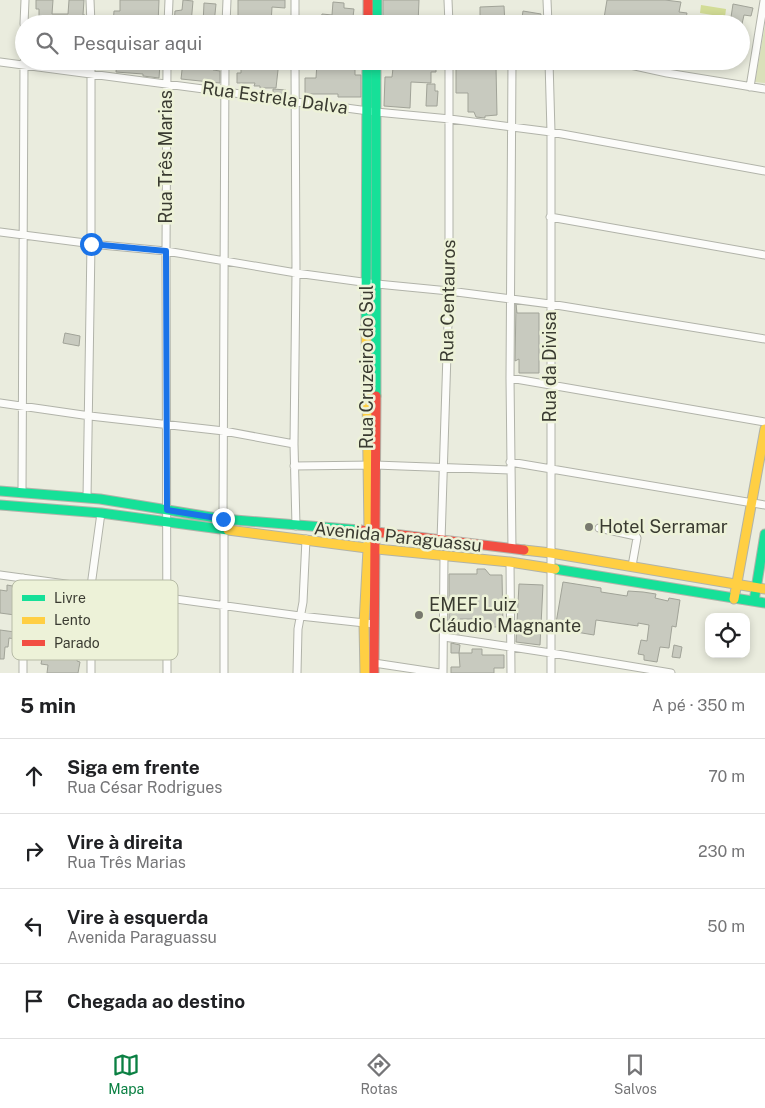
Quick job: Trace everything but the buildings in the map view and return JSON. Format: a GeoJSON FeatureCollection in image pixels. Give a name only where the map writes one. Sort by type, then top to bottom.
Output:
{"type":"FeatureCollection","features":[{"type":"Feature","properties":{"kind":"main road"},"geometry":{"type":"LineString","coordinates":[[368,0],[368,15]]}},
{"type":"Feature","properties":{"kind":"main road"},"geometry":{"type":"LineString","coordinates":[[377,0],[377,15]]}},
{"type":"Feature","properties":{"kind":"main road","name":"Rua Cruzeiro do Sul"},"geometry":{"type":"LineString","coordinates":[[368,70],[372,111]]}},
{"type":"Feature","properties":{"kind":"main road","name":"Rua Cruzeiro do Sul"},"geometry":{"type":"LineString","coordinates":[[371,364],[377,284],[372,168],[372,111],[375,70]]}},
{"type":"Feature","properties":{"kind":"main road","name":"Rua Cruzeiro do Sul"},"geometry":{"type":"LineString","coordinates":[[365,673],[364,624],[373,530],[371,364],[366,283],[372,168]]}},
{"type":"Feature","properties":{"kind":"main road"},"geometry":{"type":"LineString","coordinates":[[734,599],[765,429]]}},
{"type":"Feature","properties":{"kind":"main road","name":"Avenida Paraguassu"},"geometry":{"type":"LineString","coordinates":[[0,491],[87,498],[223,519],[296,526],[373,530],[441,541],[551,553],[760,588]]}},
{"type":"Feature","properties":{"kind":"main road","name":"Avenida Paraguassu"},"geometry":{"type":"LineString","coordinates":[[0,505],[101,513],[371,548],[510,562],[765,603]]}},
{"type":"Feature","properties":{"kind":"main road"},"geometry":{"type":"LineString","coordinates":[[754,601],[760,588],[765,534]]}},
{"type":"Feature","properties":{"kind":"main road","name":"Rua Cruzeiro do Sul"},"geometry":{"type":"LineString","coordinates":[[371,548],[374,673]]}},
{"type":"Feature","properties":{"kind":"street"},"geometry":{"type":"LineString","coordinates":[[24,15],[25,0]]}},
{"type":"Feature","properties":{"kind":"street"},"geometry":{"type":"LineString","coordinates":[[90,0],[90,15]]}},
{"type":"Feature","properties":{"kind":"street"},"geometry":{"type":"LineString","coordinates":[[168,15],[169,0]]}},
{"type":"Feature","properties":{"kind":"street"},"geometry":{"type":"LineString","coordinates":[[226,15],[227,0]]}},
{"type":"Feature","properties":{"kind":"street"},"geometry":{"type":"LineString","coordinates":[[295,0],[295,15]]}},
{"type":"Feature","properties":{"kind":"street"},"geometry":{"type":"LineString","coordinates":[[448,0],[448,15]]}},
{"type":"Feature","properties":{"kind":"street"},"geometry":{"type":"LineString","coordinates":[[547,0],[548,15]]}},
{"type":"Feature","properties":{"kind":"street"},"geometry":{"type":"LineString","coordinates":[[750,87],[764,2],[755,0]]}},
{"type":"Feature","properties":{"kind":"street","name":"Rua Estrela Dalva"},"geometry":{"type":"LineString","coordinates":[[0,62],[15,63]]}},
{"type":"Feature","properties":{"kind":"street"},"geometry":{"type":"LineString","coordinates":[[22,492],[24,70]]}},
{"type":"Feature","properties":{"kind":"street","name":"Rua Estrela Dalva"},"geometry":{"type":"LineString","coordinates":[[67,70],[372,111],[551,132],[765,171]]}},
{"type":"Feature","properties":{"kind":"street"},"geometry":{"type":"LineString","coordinates":[[87,498],[90,416],[91,70]]}},
{"type":"Feature","properties":{"kind":"street","name":"Rua Três Marias"},"geometry":{"type":"LineString","coordinates":[[166,580],[167,70]]}},
{"type":"Feature","properties":{"kind":"street"},"geometry":{"type":"LineString","coordinates":[[223,519],[225,70]]}},
{"type":"Feature","properties":{"kind":"street"},"geometry":{"type":"LineString","coordinates":[[295,70],[296,273],[294,466],[296,526]]}},
{"type":"Feature","properties":{"kind":"street","name":"Rua Centauros"},"geometry":{"type":"LineString","coordinates":[[441,541],[449,291],[449,70]]}},
{"type":"Feature","properties":{"kind":"street"},"geometry":{"type":"LineString","coordinates":[[512,70],[510,378],[512,549]]}},
{"type":"Feature","properties":{"kind":"street","name":"Rua da Divisa"},"geometry":{"type":"LineString","coordinates":[[549,70],[551,132],[551,673]]}},
{"type":"Feature","properties":{"kind":"street"},"geometry":{"type":"LineString","coordinates":[[653,70],[765,89]]}},
{"type":"Feature","properties":{"kind":"street"},"geometry":{"type":"LineString","coordinates":[[550,217],[765,255]]}},
{"type":"Feature","properties":{"kind":"street"},"geometry":{"type":"LineString","coordinates":[[0,232],[91,244],[166,251],[366,283],[550,304],[765,339]]}},
{"type":"Feature","properties":{"kind":"street"},"geometry":{"type":"LineString","coordinates":[[510,378],[765,422]]}},
{"type":"Feature","properties":{"kind":"street"},"geometry":{"type":"LineString","coordinates":[[0,403],[90,416],[224,431],[294,444]]}},
{"type":"Feature","properties":{"kind":"street"},"geometry":{"type":"LineString","coordinates":[[294,466],[510,466],[550,468],[765,505]]}},
{"type":"Feature","properties":{"kind":"street"},"geometry":{"type":"LineString","coordinates":[[92,580],[101,513]]}},
{"type":"Feature","properties":{"kind":"street"},"geometry":{"type":"LineString","coordinates":[[599,528],[636,536],[632,566]]}},
{"type":"Feature","properties":{"kind":"street"},"geometry":{"type":"LineString","coordinates":[[224,530],[224,673]]}},
{"type":"Feature","properties":{"kind":"street"},"geometry":{"type":"LineString","coordinates":[[297,673],[298,629],[303,602],[306,540]]}},
{"type":"Feature","properties":{"kind":"street"},"geometry":{"type":"LineString","coordinates":[[374,663],[442,673],[444,555]]}},
{"type":"Feature","properties":{"kind":"street"},"geometry":{"type":"LineString","coordinates":[[510,562],[511,673]]}},
{"type":"Feature","properties":{"kind":"street"},"geometry":{"type":"LineString","coordinates":[[0,575],[41,580]]}},
{"type":"Feature","properties":{"kind":"street"},"geometry":{"type":"LineString","coordinates":[[178,598],[224,606],[374,624]]}},
{"type":"Feature","properties":{"kind":"street"},"geometry":{"type":"LineString","coordinates":[[444,637],[671,673]]}},
{"type":"Feature","properties":{"kind":"street"},"geometry":{"type":"LineString","coordinates":[[22,660],[22,673]]}},
{"type":"Feature","properties":{"kind":"street"},"geometry":{"type":"LineString","coordinates":[[91,660],[91,673]]}},
{"type":"Feature","properties":{"kind":"street","name":"Rua Três Marias"},"geometry":{"type":"LineString","coordinates":[[167,660],[167,673]]}},
{"type":"Feature","properties":{"kind":"shaded area"},"geometry":{"type":"Polygon","coordinates":[[[701,5],[726,9],[725,15],[700,13],[701,5]]]}},
{"type":"Feature","properties":{"kind":"shaded area"},"geometry":{"type":"Polygon","coordinates":[[[765,25],[765,83],[755,82],[765,25]]]}},
{"type":"Feature","properties":{"kind":"traffic: fast"},"geometry":{"type":"LineString","coordinates":[[377,0],[377,15]]}},
{"type":"Feature","properties":{"kind":"traffic: fast"},"geometry":{"type":"LineString","coordinates":[[366,326],[367,70]]}},
{"type":"Feature","properties":{"kind":"traffic: fast"},"geometry":{"type":"LineString","coordinates":[[376,70],[376,396]]}},
{"type":"Feature","properties":{"kind":"traffic: fast"},"geometry":{"type":"LineString","coordinates":[[0,491],[100,499],[223,519],[360,530]]}},
{"type":"Feature","properties":{"kind":"traffic: fast"},"geometry":{"type":"LineString","coordinates":[[0,505],[101,513],[228,530]]}},
{"type":"Feature","properties":{"kind":"traffic: fast"},"geometry":{"type":"LineString","coordinates":[[754,601],[765,534]]}},
{"type":"Feature","properties":{"kind":"traffic: fast"},"geometry":{"type":"LineString","coordinates":[[555,569],[765,603]]}},
{"type":"Feature","properties":{"kind":"traffic: slow"},"geometry":{"type":"LineString","coordinates":[[365,673],[364,624],[369,530],[366,326]]}},
{"type":"Feature","properties":{"kind":"traffic: slow"},"geometry":{"type":"LineString","coordinates":[[734,599],[765,429]]}},
{"type":"Feature","properties":{"kind":"traffic: slow"},"geometry":{"type":"LineString","coordinates":[[228,530],[367,548],[510,562],[555,569]]}},
{"type":"Feature","properties":{"kind":"traffic: slow"},"geometry":{"type":"LineString","coordinates":[[524,550],[765,589]]}},
{"type":"Feature","properties":{"kind":"traffic: jam"},"geometry":{"type":"LineString","coordinates":[[368,0],[368,15]]}},
{"type":"Feature","properties":{"kind":"traffic: jam"},"geometry":{"type":"LineString","coordinates":[[374,673],[376,396]]}},
{"type":"Feature","properties":{"kind":"traffic: jam"},"geometry":{"type":"LineString","coordinates":[[360,530],[524,550]]}},
{"type":"Feature","properties":{"kind":"place","name":"Hotel Serramar"},"geometry":{"type":"Point","coordinates":[589,527]}},
{"type":"Feature","properties":{"kind":"place","name":"EMEF Luiz Cláudio Magnante"},"geometry":{"type":"Point","coordinates":[419,615]}},
{"type":"Feature","properties":{"kind":"route"},"geometry":{"type":"LineString","coordinates":[[91,244],[166,251],[167,510],[223,519]]}}]}
